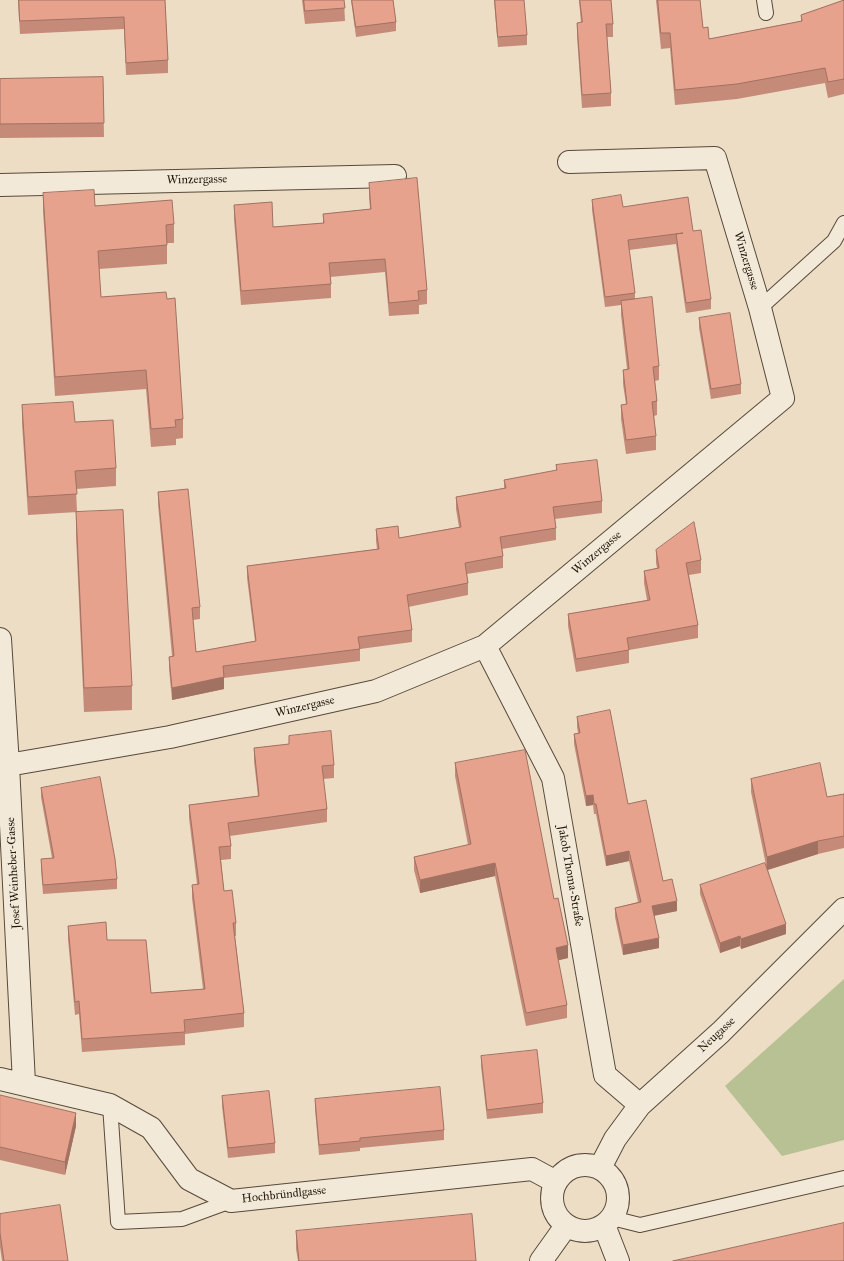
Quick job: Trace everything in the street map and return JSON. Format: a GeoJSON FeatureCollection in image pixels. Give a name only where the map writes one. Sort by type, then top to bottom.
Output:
{"type":"FeatureCollection","features":[{"type":"Feature","properties":{"kind":"street","name":"Winzergasse"},"geometry":{"type":"LineString","coordinates":[[8,765],[170,737],[376,691],[485,646],[783,398],[760,308],[715,158],[569,162]]}},
{"type":"Feature","properties":{"kind":"street","name":"Winzergasse"},"geometry":{"type":"LineString","coordinates":[[0,185],[395,176]]}},
{"type":"Feature","properties":{"kind":"street","name":"Josef Weinheber-Gasse"},"geometry":{"type":"LineString","coordinates":[[0,639],[24,1083]]}},
{"type":"Feature","properties":{"kind":"street","name":"Jakob Thoma-Straße"},"geometry":{"type":"LineString","coordinates":[[485,646],[553,778],[605,1075],[640,1105]]}},
{"type":"Feature","properties":{"kind":"street","name":"Neugasse"},"geometry":{"type":"LineString","coordinates":[[600,1168],[614,1139],[640,1105],[721,1032],[844,910]]}},
{"type":"Feature","properties":{"kind":"street","name":"Hochbründlgasse"},"geometry":{"type":"LineString","coordinates":[[0,1079],[24,1083],[110,1105],[151,1128],[189,1179],[231,1200],[532,1169],[556,1182]]}},
{"type":"Feature","properties":{"kind":"street"},"geometry":{"type":"LineString","coordinates":[[580,1165],[590,1165],[600,1168],[608,1174],[618,1190],[616,1210],[608,1222],[595,1230],[585,1232],[566,1226],[559,1219],[551,1201],[552,1191],[556,1182],[570,1168],[580,1165]]}},
{"type":"Feature","properties":{"kind":"street"},"geometry":{"type":"LineString","coordinates":[[608,1222],[618,1261]]}},
{"type":"Feature","properties":{"kind":"street"},"geometry":{"type":"LineString","coordinates":[[542,1261],[566,1226]]}},
{"type":"Feature","properties":{"kind":"lane"},"geometry":{"type":"LineString","coordinates":[[760,308],[834,241],[844,223]]}},
{"type":"Feature","properties":{"kind":"lane"},"geometry":{"type":"LineString","coordinates":[[110,1105],[118,1222],[182,1219],[231,1200]]}},
{"type":"Feature","properties":{"kind":"lane"},"geometry":{"type":"LineString","coordinates":[[608,1222],[640,1225],[844,1178]]}},
{"type":"Feature","properties":{"kind":"green space"},"geometry":{"type":"Polygon","coordinates":[[[844,979],[844,1140],[782,1156],[725,1086],[844,979]]]}},
{"type":"Feature","properties":{"kind":"building"},"geometry":{"type":"Polygon","coordinates":[[[19,0],[165,0],[168,60],[126,63],[124,17],[20,21],[19,0]]]}},
{"type":"Feature","properties":{"kind":"building"},"geometry":{"type":"Polygon","coordinates":[[[304,0],[344,0],[345,8],[305,11],[304,0]]]}},
{"type":"Feature","properties":{"kind":"building"},"geometry":{"type":"Polygon","coordinates":[[[352,0],[393,0],[396,22],[356,27],[352,0]]]}},
{"type":"Feature","properties":{"kind":"building"},"geometry":{"type":"Polygon","coordinates":[[[495,0],[524,0],[527,35],[498,37],[495,0]]]}},
{"type":"Feature","properties":{"kind":"building"},"geometry":{"type":"Polygon","coordinates":[[[580,0],[611,0],[613,24],[606,24],[611,93],[582,95],[577,23],[582,22],[580,0]]]}},
{"type":"Feature","properties":{"kind":"building"},"geometry":{"type":"Polygon","coordinates":[[[658,0],[700,0],[703,28],[708,27],[709,39],[802,21],[801,15],[844,0],[844,79],[828,82],[825,68],[737,84],[675,90],[670,33],[661,33],[658,0]]]}},
{"type":"Feature","properties":{"kind":"building"},"geometry":{"type":"Polygon","coordinates":[[[103,77],[104,123],[0,124],[0,79],[103,77]]]}},
{"type":"Feature","properties":{"kind":"building"},"geometry":{"type":"Polygon","coordinates":[[[417,178],[427,290],[418,291],[419,300],[389,303],[385,259],[329,263],[331,284],[241,291],[234,205],[272,202],[273,227],[324,223],[323,214],[371,209],[369,183],[417,178]]]}},
{"type":"Feature","properties":{"kind":"building"},"geometry":{"type":"Polygon","coordinates":[[[94,190],[95,206],[172,200],[174,224],[166,225],[167,245],[98,251],[101,297],[166,292],[167,299],[175,298],[183,419],[175,420],[176,427],[151,429],[146,370],[55,377],[43,193],[94,190]]]}},
{"type":"Feature","properties":{"kind":"building"},"geometry":{"type":"Polygon","coordinates":[[[621,195],[623,207],[688,197],[693,231],[701,230],[711,299],[686,303],[676,234],[683,233],[628,240],[635,293],[605,297],[592,200],[621,195]]]}},
{"type":"Feature","properties":{"kind":"building"},"geometry":{"type":"Polygon","coordinates":[[[652,297],[659,366],[653,367],[657,401],[652,402],[656,436],[626,440],[621,405],[627,404],[623,370],[629,369],[621,301],[652,297]]]}},
{"type":"Feature","properties":{"kind":"building"},"geometry":{"type":"Polygon","coordinates":[[[730,313],[741,384],[711,389],[699,318],[730,313]]]}},
{"type":"Feature","properties":{"kind":"building"},"geometry":{"type":"Polygon","coordinates":[[[73,402],[75,422],[113,420],[116,468],[75,471],[77,494],[28,497],[22,405],[73,402]]]}},
{"type":"Feature","properties":{"kind":"building"},"geometry":{"type":"Polygon","coordinates":[[[597,460],[602,501],[553,507],[556,528],[500,537],[503,556],[465,563],[468,583],[407,595],[412,630],[358,637],[360,649],[223,666],[224,677],[172,688],[169,657],[174,656],[158,492],[188,489],[200,607],[192,608],[196,652],[256,641],[247,566],[379,549],[376,529],[398,526],[399,538],[461,527],[456,497],[506,488],[504,480],[557,470],[556,465],[597,460]]]}},
{"type":"Feature","properties":{"kind":"building"},"geometry":{"type":"Polygon","coordinates":[[[123,510],[132,686],[84,688],[76,512],[123,510]]]}},
{"type":"Feature","properties":{"kind":"building"},"geometry":{"type":"Polygon","coordinates":[[[694,522],[701,560],[686,563],[698,625],[627,638],[629,650],[576,659],[568,614],[650,600],[644,571],[659,568],[656,550],[694,522]]]}},
{"type":"Feature","properties":{"kind":"building"},"geometry":{"type":"Polygon","coordinates":[[[610,710],[628,804],[646,800],[663,881],[672,879],[677,901],[652,906],[659,938],[623,945],[615,908],[641,902],[629,851],[606,856],[593,795],[586,796],[574,734],[580,733],[577,717],[610,710]]]}},
{"type":"Feature","properties":{"kind":"building"},"geometry":{"type":"Polygon","coordinates":[[[331,731],[334,765],[322,766],[327,809],[228,823],[231,846],[219,847],[224,891],[232,890],[236,923],[233,923],[244,1013],[184,1020],[185,1032],[82,1039],[79,1001],[75,1002],[68,926],[106,922],[107,940],[146,940],[151,993],[205,989],[192,885],[199,884],[189,805],[259,796],[254,748],[289,744],[289,736],[331,731]]]}},
{"type":"Feature","properties":{"kind":"building"},"geometry":{"type":"Polygon","coordinates":[[[525,750],[554,899],[558,898],[568,945],[556,948],[567,1005],[526,1013],[495,863],[420,880],[414,857],[471,844],[455,763],[525,750]]]}},
{"type":"Feature","properties":{"kind":"building"},"geometry":{"type":"Polygon","coordinates":[[[820,763],[827,797],[844,794],[844,836],[818,841],[767,857],[751,779],[820,763]]]}},
{"type":"Feature","properties":{"kind":"building"},"geometry":{"type":"Polygon","coordinates":[[[100,777],[115,859],[117,879],[43,885],[41,859],[54,858],[41,788],[100,777]]]}},
{"type":"Feature","properties":{"kind":"building"},"geometry":{"type":"Polygon","coordinates":[[[765,863],[786,924],[741,939],[740,936],[720,943],[700,885],[765,863]]]}},
{"type":"Feature","properties":{"kind":"building"},"geometry":{"type":"Polygon","coordinates":[[[537,1050],[543,1103],[487,1110],[481,1056],[537,1050]]]}},
{"type":"Feature","properties":{"kind":"building"},"geometry":{"type":"Polygon","coordinates":[[[440,1087],[444,1130],[360,1138],[360,1141],[319,1145],[315,1099],[440,1087]]]}},
{"type":"Feature","properties":{"kind":"building"},"geometry":{"type":"Polygon","coordinates":[[[269,1091],[275,1143],[228,1148],[222,1096],[269,1091]]]}},
{"type":"Feature","properties":{"kind":"building"},"geometry":{"type":"Polygon","coordinates":[[[0,1095],[76,1113],[65,1162],[0,1147],[0,1095]]]}},
{"type":"Feature","properties":{"kind":"building"},"geometry":{"type":"Polygon","coordinates":[[[60,1205],[68,1261],[4,1261],[0,1233],[0,1214],[60,1205]]]}},
{"type":"Feature","properties":{"kind":"building"},"geometry":{"type":"Polygon","coordinates":[[[472,1214],[476,1261],[299,1261],[296,1231],[472,1214]]]}},
{"type":"Feature","properties":{"kind":"building"},"geometry":{"type":"Polygon","coordinates":[[[844,1223],[844,1261],[673,1261],[844,1223]]]}}]}
